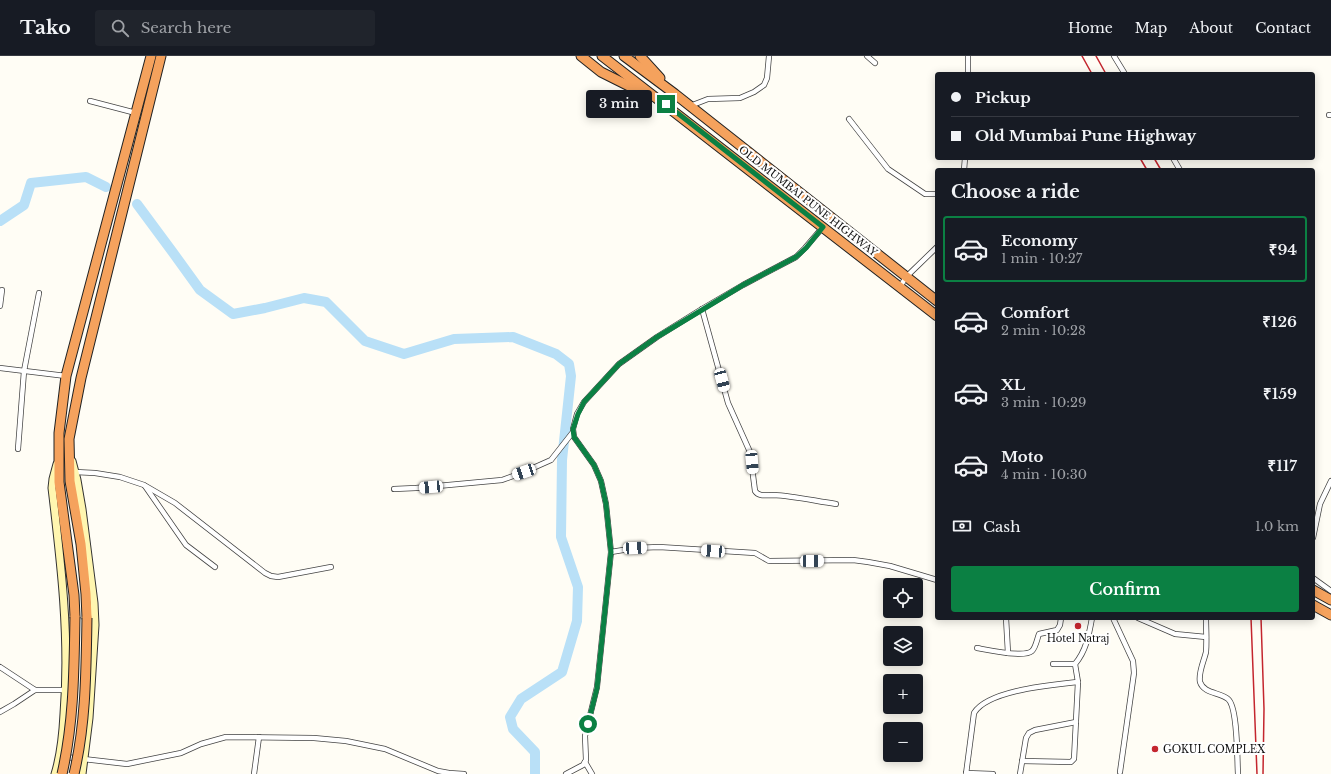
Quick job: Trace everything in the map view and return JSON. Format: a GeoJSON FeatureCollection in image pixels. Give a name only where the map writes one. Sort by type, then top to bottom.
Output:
{"type":"FeatureCollection","features":[{"type":"Feature","properties":{"kind":"highway"},"geometry":{"type":"LineString","coordinates":[[62,774],[69,745],[74,689],[75,616],[74,595],[59,482],[59,433],[66,376],[151,56]]}},
{"type":"Feature","properties":{"kind":"highway"},"geometry":{"type":"LineString","coordinates":[[74,774],[80,747],[85,697],[87,618],[81,544],[70,481],[69,439],[81,378],[161,56]]}},
{"type":"Feature","properties":{"kind":"highway"},"geometry":{"type":"LineString","coordinates":[[581,56],[601,72],[666,104]]}},
{"type":"Feature","properties":{"kind":"highway"},"geometry":{"type":"LineString","coordinates":[[624,56],[675,94]]}},
{"type":"Feature","properties":{"kind":"highway"},"geometry":{"type":"LineString","coordinates":[[640,56],[675,94]]}},
{"type":"Feature","properties":{"kind":"highway"},"geometry":{"type":"LineString","coordinates":[[605,59],[666,104]]}},
{"type":"Feature","properties":{"kind":"highway","name":"OLD MUMBAI PUNE HIGHWAY"},"geometry":{"type":"LineString","coordinates":[[675,94],[935,299]]}},
{"type":"Feature","properties":{"kind":"highway","name":"OLD MUMBAI PUNE HIGHWAY"},"geometry":{"type":"LineString","coordinates":[[666,104],[935,314]]}},
{"type":"Feature","properties":{"kind":"highway"},"geometry":{"type":"LineString","coordinates":[[1315,591],[1331,600]]}},
{"type":"Feature","properties":{"kind":"highway"},"geometry":{"type":"LineString","coordinates":[[1315,606],[1331,615]]}},
{"type":"Feature","properties":{"kind":"street"},"geometry":{"type":"LineString","coordinates":[[690,106],[708,99],[740,98],[754,92],[764,85],[767,78],[769,56]]}},
{"type":"Feature","properties":{"kind":"street"},"geometry":{"type":"LineString","coordinates":[[867,56],[874,62]]}},
{"type":"Feature","properties":{"kind":"street"},"geometry":{"type":"LineString","coordinates":[[968,56],[968,72]]}},
{"type":"Feature","properties":{"kind":"street"},"geometry":{"type":"LineString","coordinates":[[1114,56],[1124,72]]}},
{"type":"Feature","properties":{"kind":"street"},"geometry":{"type":"LineString","coordinates":[[90,101],[136,113]]}},
{"type":"Feature","properties":{"kind":"street"},"geometry":{"type":"LineString","coordinates":[[849,119],[888,169],[925,194],[935,194]]}},
{"type":"Feature","properties":{"kind":"street"},"geometry":{"type":"LineString","coordinates":[[394,489],[502,480],[551,460],[572,434],[578,414],[584,402],[619,364],[657,337],[743,285],[796,257],[806,248],[823,227]]}},
{"type":"Feature","properties":{"kind":"street"},"geometry":{"type":"LineString","coordinates":[[900,287],[906,277],[935,249]]}},
{"type":"Feature","properties":{"kind":"street"},"geometry":{"type":"LineString","coordinates":[[0,306],[2,290]]}},
{"type":"Feature","properties":{"kind":"street"},"geometry":{"type":"LineString","coordinates":[[18,449],[24,371],[40,293]]}},
{"type":"Feature","properties":{"kind":"street"},"geometry":{"type":"LineString","coordinates":[[702,310],[728,403],[740,433],[750,452],[755,491],[757,494],[785,496],[836,504]]}},
{"type":"Feature","properties":{"kind":"street"},"geometry":{"type":"LineString","coordinates":[[0,368],[66,376]]}},
{"type":"Feature","properties":{"kind":"street"},"geometry":{"type":"LineString","coordinates":[[572,434],[594,465],[601,481],[606,504],[611,552],[597,688],[585,736],[585,762],[592,774]]}},
{"type":"Feature","properties":{"kind":"street"},"geometry":{"type":"LineString","coordinates":[[69,453],[75,472],[82,509],[94,603],[89,718],[85,760],[82,774]]}},
{"type":"Feature","properties":{"kind":"street"},"geometry":{"type":"LineString","coordinates":[[55,774],[62,735],[66,690],[66,640],[61,568],[52,488],[59,456]]}},
{"type":"Feature","properties":{"kind":"street"},"geometry":{"type":"LineString","coordinates":[[75,472],[95,473],[120,477],[144,485],[175,503],[265,573],[271,576],[278,577],[331,567]]}},
{"type":"Feature","properties":{"kind":"street"},"geometry":{"type":"LineString","coordinates":[[1315,528],[1320,504],[1331,481]]}},
{"type":"Feature","properties":{"kind":"street"},"geometry":{"type":"LineString","coordinates":[[144,485],[186,546],[215,567]]}},
{"type":"Feature","properties":{"kind":"street"},"geometry":{"type":"LineString","coordinates":[[611,552],[635,548],[659,547],[755,553],[769,561],[853,560],[890,566],[935,579]]}},
{"type":"Feature","properties":{"kind":"street"},"geometry":{"type":"LineString","coordinates":[[1315,579],[1331,591]]}},
{"type":"Feature","properties":{"kind":"street"},"geometry":{"type":"LineString","coordinates":[[1006,620],[1008,653]]}},
{"type":"Feature","properties":{"kind":"street"},"geometry":{"type":"LineString","coordinates":[[977,648],[1008,653],[1028,654],[1033,651],[1039,634],[1057,630],[1061,620]]}},
{"type":"Feature","properties":{"kind":"street"},"geometry":{"type":"LineString","coordinates":[[1022,761],[1073,761],[1074,759],[1078,682],[1075,664],[1087,644],[1092,620]]}},
{"type":"Feature","properties":{"kind":"street"},"geometry":{"type":"LineString","coordinates":[[1114,620],[1133,661],[1134,673],[1120,772]]}},
{"type":"Feature","properties":{"kind":"street"},"geometry":{"type":"LineString","coordinates":[[1143,620],[1175,634],[1206,637]]}},
{"type":"Feature","properties":{"kind":"street"},"geometry":{"type":"LineString","coordinates":[[1206,620],[1206,652],[1200,679],[1201,684],[1205,689],[1229,699],[1232,704],[1236,733],[1238,774]]}},
{"type":"Feature","properties":{"kind":"street"},"geometry":{"type":"LineString","coordinates":[[1053,664],[1075,664]]}},
{"type":"Feature","properties":{"kind":"street"},"geometry":{"type":"LineString","coordinates":[[0,667],[35,690],[66,690]]}},
{"type":"Feature","properties":{"kind":"street"},"geometry":{"type":"LineString","coordinates":[[993,774],[966,773],[974,713],[978,706],[989,700],[1024,689],[1078,682]]}},
{"type":"Feature","properties":{"kind":"street"},"geometry":{"type":"LineString","coordinates":[[0,712],[35,690]]}},
{"type":"Feature","properties":{"kind":"street"},"geometry":{"type":"LineString","coordinates":[[1020,774],[1026,738],[1029,733],[1035,730],[1076,722]]}},
{"type":"Feature","properties":{"kind":"street"},"geometry":{"type":"LineString","coordinates":[[254,774],[259,737]]}},
{"type":"Feature","properties":{"kind":"street"},"geometry":{"type":"LineString","coordinates":[[59,756],[127,764],[181,753],[218,738],[314,738],[346,741],[385,749],[438,771],[463,774]]}},
{"type":"Feature","properties":{"kind":"street"},"geometry":{"type":"LineString","coordinates":[[566,774],[585,762]]}},
{"type":"Feature","properties":{"kind":"waterway"},"geometry":{"type":"LineString","coordinates":[[0,221],[24,205],[31,183],[86,177],[106,187]]}},
{"type":"Feature","properties":{"kind":"waterway"},"geometry":{"type":"LineString","coordinates":[[137,204],[200,290],[233,314],[304,298],[326,302],[365,341],[404,354],[454,339],[513,337],[556,354],[569,364],[571,376],[562,460],[561,537],[578,587],[577,621],[562,672],[521,699],[510,717],[513,729],[535,752],[535,774]]}},
{"type":"Feature","properties":{"kind":"railway"},"geometry":{"type":"LineString","coordinates":[[1082,56],[1091,72]]}},
{"type":"Feature","properties":{"kind":"railway"},"geometry":{"type":"LineString","coordinates":[[1096,56],[1105,72]]}},
{"type":"Feature","properties":{"kind":"railway"},"geometry":{"type":"LineString","coordinates":[[1141,160],[1146,168]]}},
{"type":"Feature","properties":{"kind":"railway"},"geometry":{"type":"LineString","coordinates":[[1155,160],[1160,168]]}},
{"type":"Feature","properties":{"kind":"railway"},"geometry":{"type":"LineString","coordinates":[[1251,620],[1257,774]]}},
{"type":"Feature","properties":{"kind":"railway"},"geometry":{"type":"LineString","coordinates":[[1261,620],[1264,709],[1263,774]]}},
{"type":"Feature","properties":{"kind":"place","name":"Hotel Natraj"},"geometry":{"type":"Point","coordinates":[1078,626]}},
{"type":"Feature","properties":{"kind":"place","name":"GOKUL COMPLEX"},"geometry":{"type":"Point","coordinates":[1155,749]}},
{"type":"Feature","properties":{"kind":"route"},"geometry":{"type":"LineString","coordinates":[[588,724],[597,688],[611,552],[606,504],[601,481],[594,465],[574,437],[573,429],[578,414],[584,402],[619,364],[657,337],[743,285],[796,257],[806,248],[823,227],[666,104]]}}]}
